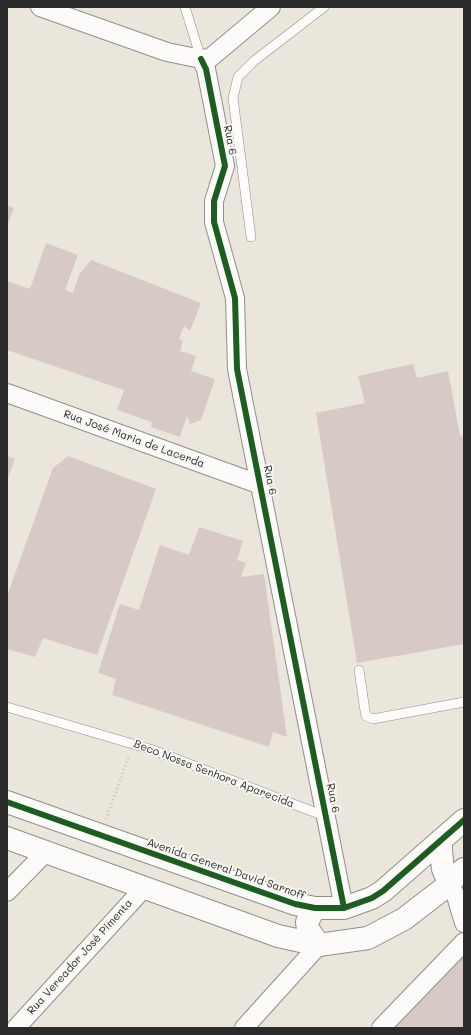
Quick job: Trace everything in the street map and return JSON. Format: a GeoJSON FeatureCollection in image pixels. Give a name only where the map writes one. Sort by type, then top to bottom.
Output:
{"type":"FeatureCollection","features":[{"type":"Feature","properties":{"kind":"street"},"geometry":{"type":"LineString","coordinates":[[40,7],[167,52],[201,58],[210,58],[271,7]]}},
{"type":"Feature","properties":{"kind":"street","name":"Rua 6"},"geometry":{"type":"LineString","coordinates":[[201,58],[206,69],[225,166],[214,201],[214,222],[235,298],[237,369],[344,908]]}},
{"type":"Feature","properties":{"kind":"street","name":"Rua José Maria de Lacerda"},"geometry":{"type":"LineString","coordinates":[[7,393],[261,486]]}},
{"type":"Feature","properties":{"kind":"street","name":"Avenida General David Sarnoff"},"geometry":{"type":"LineString","coordinates":[[7,802],[294,904],[315,908],[344,908],[372,898],[383,891],[464,820]]}},
{"type":"Feature","properties":{"kind":"street"},"geometry":{"type":"LineString","coordinates":[[7,838],[278,936],[319,945],[368,938],[404,919],[460,875]]}},
{"type":"Feature","properties":{"kind":"street"},"geometry":{"type":"LineString","coordinates":[[441,840],[444,869],[460,875]]}},
{"type":"Feature","properties":{"kind":"street"},"geometry":{"type":"LineString","coordinates":[[7,892],[46,852]]}},
{"type":"Feature","properties":{"kind":"street"},"geometry":{"type":"LineString","coordinates":[[460,875],[456,896],[464,924]]}},
{"type":"Feature","properties":{"kind":"street","name":"Rua Vereador José Pimenta"},"geometry":{"type":"LineString","coordinates":[[16,1028],[145,887]]}},
{"type":"Feature","properties":{"kind":"street"},"geometry":{"type":"LineString","coordinates":[[315,908],[307,922],[308,929],[319,945]]}},
{"type":"Feature","properties":{"kind":"street"},"geometry":{"type":"LineString","coordinates":[[381,1028],[464,942]]}},
{"type":"Feature","properties":{"kind":"street"},"geometry":{"type":"LineString","coordinates":[[244,1028],[319,945]]}},
{"type":"Feature","properties":{"kind":"lane"},"geometry":{"type":"LineString","coordinates":[[185,7],[201,58]]}},
{"type":"Feature","properties":{"kind":"lane"},"geometry":{"type":"LineString","coordinates":[[251,237],[234,98],[238,77],[254,61],[324,7]]}},
{"type":"Feature","properties":{"kind":"lane"},"geometry":{"type":"LineString","coordinates":[[359,670],[366,716],[373,719],[464,702]]}},
{"type":"Feature","properties":{"kind":"lane","name":"Beco Nossa Senhora Aparecida"},"geometry":{"type":"LineString","coordinates":[[7,708],[153,750],[327,817]]}},
{"type":"Feature","properties":{"kind":"path"},"geometry":{"type":"LineString","coordinates":[[100,836],[134,744]]}},
{"type":"Feature","properties":{"kind":"building"},"geometry":{"type":"Polygon","coordinates":[[[7,205],[14,208],[7,226],[7,205]]]}},
{"type":"Feature","properties":{"kind":"building"},"geometry":{"type":"Polygon","coordinates":[[[46,243],[78,255],[65,290],[73,293],[79,275],[91,260],[201,303],[190,331],[184,326],[179,339],[183,340],[180,351],[196,356],[191,371],[215,379],[201,420],[190,424],[187,416],[180,437],[151,427],[152,422],[117,410],[124,390],[7,350],[7,281],[30,289],[46,243]]]}},
{"type":"Feature","properties":{"kind":"building"},"geometry":{"type":"Polygon","coordinates":[[[413,364],[417,378],[448,371],[460,436],[464,435],[464,644],[357,663],[316,413],[365,403],[358,376],[413,364]]]}},
{"type":"Feature","properties":{"kind":"building"},"geometry":{"type":"Polygon","coordinates":[[[7,456],[15,459],[7,480],[7,456]]]}},
{"type":"Feature","properties":{"kind":"building"},"geometry":{"type":"Polygon","coordinates":[[[68,456],[156,489],[97,655],[43,638],[35,657],[7,649],[7,596],[53,468],[68,456]]]}},
{"type":"Feature","properties":{"kind":"building"},"geometry":{"type":"Polygon","coordinates":[[[199,527],[243,541],[237,560],[246,563],[241,577],[264,574],[287,737],[273,732],[269,747],[112,695],[116,679],[98,673],[120,604],[139,610],[160,545],[189,555],[199,527]]]}},
{"type":"Feature","properties":{"kind":"building"},"geometry":{"type":"Polygon","coordinates":[[[464,956],[464,1028],[395,1028],[464,956]]]}},
{"type":"Feature","properties":{"kind":"cycle path"},"geometry":{"type":"LineString","coordinates":[[201,59],[206,69],[225,166],[214,201],[214,222],[235,298],[237,369],[344,908]]}},
{"type":"Feature","properties":{"kind":"cycle path"},"geometry":{"type":"LineString","coordinates":[[7,802],[295,904],[315,908],[344,908],[372,898],[383,891],[464,820]]}}]}
